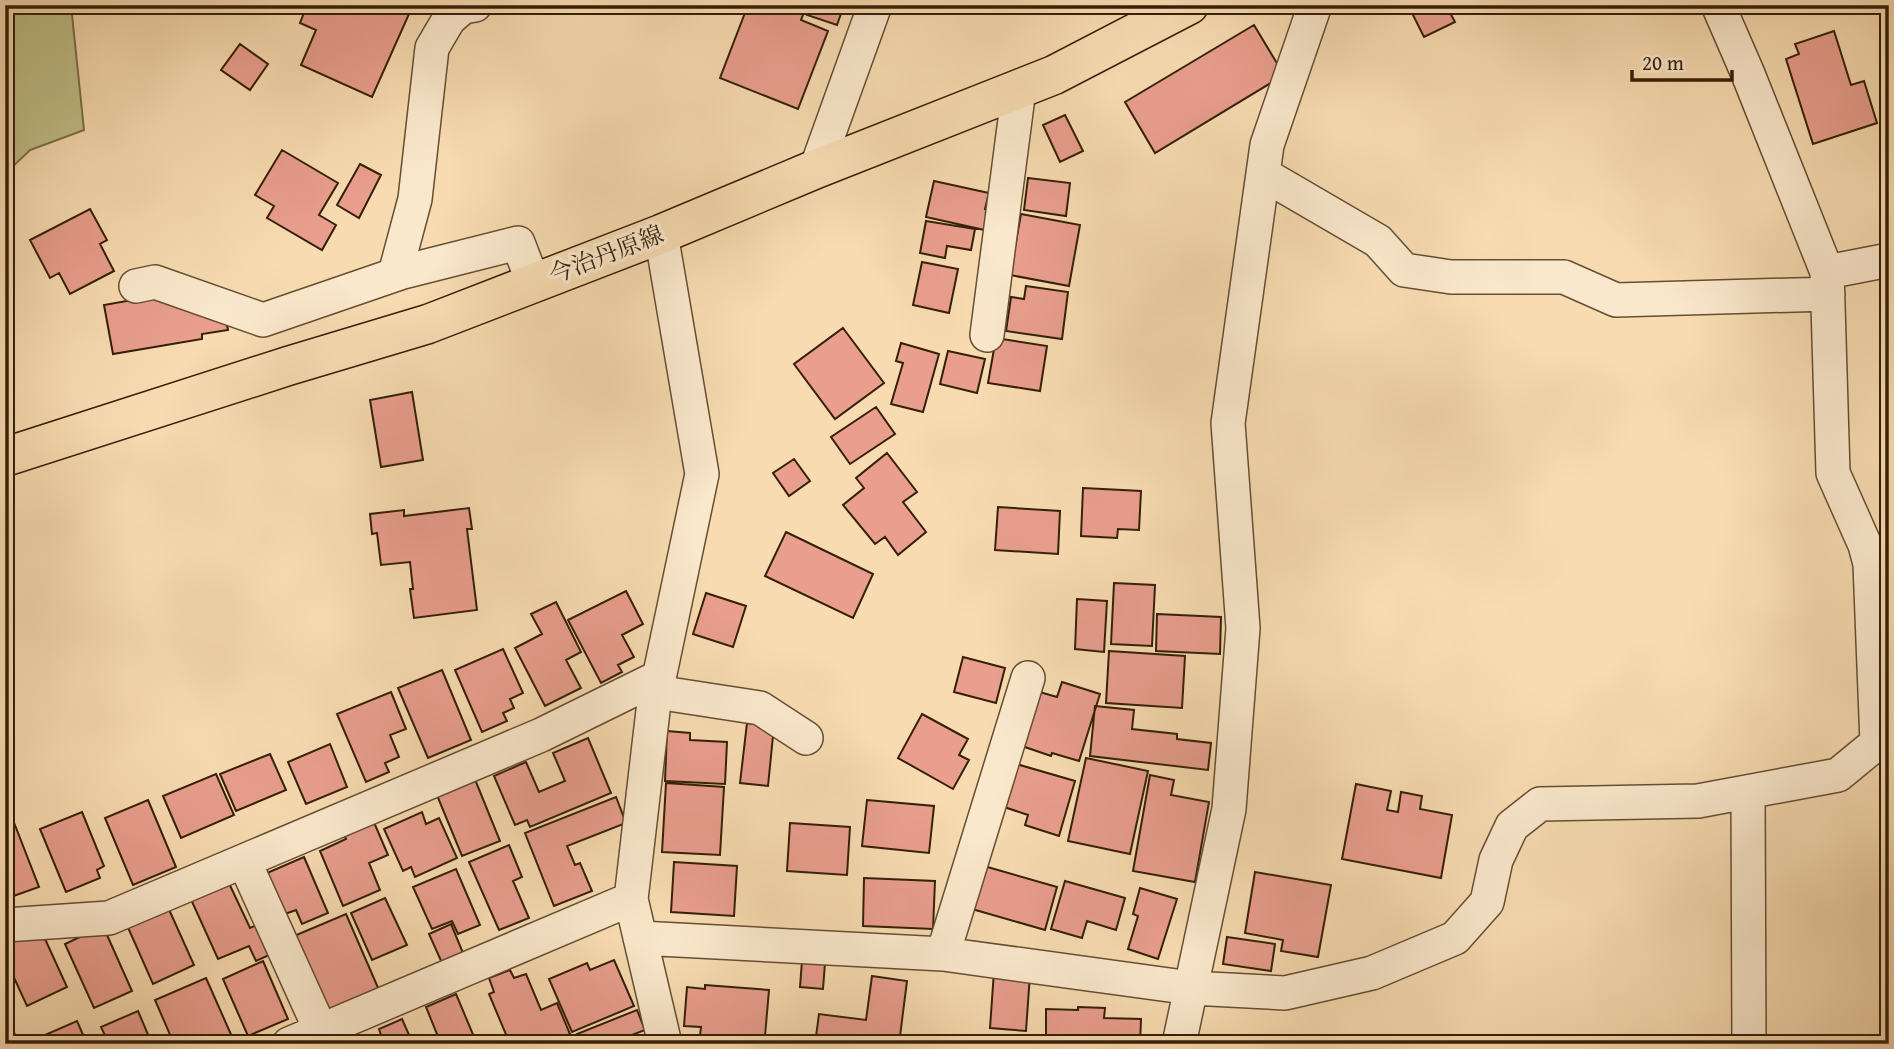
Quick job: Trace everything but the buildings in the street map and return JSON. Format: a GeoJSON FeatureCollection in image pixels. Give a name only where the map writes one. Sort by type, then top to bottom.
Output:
{"type":"FeatureCollection","features":[{"type":"Feature","properties":{"kind":"main road","name":"今治丹原線"},"geometry":{"type":"LineString","coordinates":[[5,457],[428,324],[661,234],[816,169],[1055,75],[1189,5]]}},
{"type":"Feature","properties":{"kind":"street"},"geometry":{"type":"LineString","coordinates":[[396,274],[415,199],[432,48],[449,19],[463,7],[475,5]]}},
{"type":"Feature","properties":{"kind":"street"},"geometry":{"type":"LineString","coordinates":[[816,169],[875,5]]}},
{"type":"Feature","properties":{"kind":"street"},"geometry":{"type":"LineString","coordinates":[[1179,1044],[1229,809],[1243,628],[1228,423],[1267,145],[1315,5]]}},
{"type":"Feature","properties":{"kind":"street"},"geometry":{"type":"LineString","coordinates":[[640,938],[943,954],[1191,988],[1285,993],[1372,974],[1455,938],[1487,902],[1496,860],[1512,826],[1541,804],[1698,801],[1748,792],[1838,775],[1877,743],[1870,564],[1865,545],[1833,473],[1827,283],[1748,74],[1718,5]]}},
{"type":"Feature","properties":{"kind":"street"},"geometry":{"type":"LineString","coordinates":[[987,335],[1019,89]]}},
{"type":"Feature","properties":{"kind":"street"},"geometry":{"type":"LineString","coordinates":[[1263,174],[1378,241],[1404,270],[1451,277],[1564,277],[1616,300],[1827,283],[1889,260]]}},
{"type":"Feature","properties":{"kind":"street"},"geometry":{"type":"LineString","coordinates":[[661,234],[702,474],[658,684],[631,899],[665,1044]]}},
{"type":"Feature","properties":{"kind":"street"},"geometry":{"type":"LineString","coordinates":[[136,286],[155,282],[263,320],[396,274],[518,243],[533,282]]}},
{"type":"Feature","properties":{"kind":"street"},"geometry":{"type":"LineString","coordinates":[[943,954],[1028,678]]}},
{"type":"Feature","properties":{"kind":"street"},"geometry":{"type":"LineString","coordinates":[[5,925],[109,918],[658,684],[760,708],[806,738]]}},
{"type":"Feature","properties":{"kind":"street"},"geometry":{"type":"LineString","coordinates":[[1748,792],[1749,1044]]}},
{"type":"Feature","properties":{"kind":"street"},"geometry":{"type":"LineString","coordinates":[[244,860],[321,1031]]}},
{"type":"Feature","properties":{"kind":"street"},"geometry":{"type":"LineString","coordinates":[[289,1044],[631,899]]}},
{"type":"Feature","properties":{"kind":"shaded area"},"geometry":{"type":"Polygon","coordinates":[[[5,5],[71,5],[84,130],[30,150],[5,174],[5,5]]]}}]}
